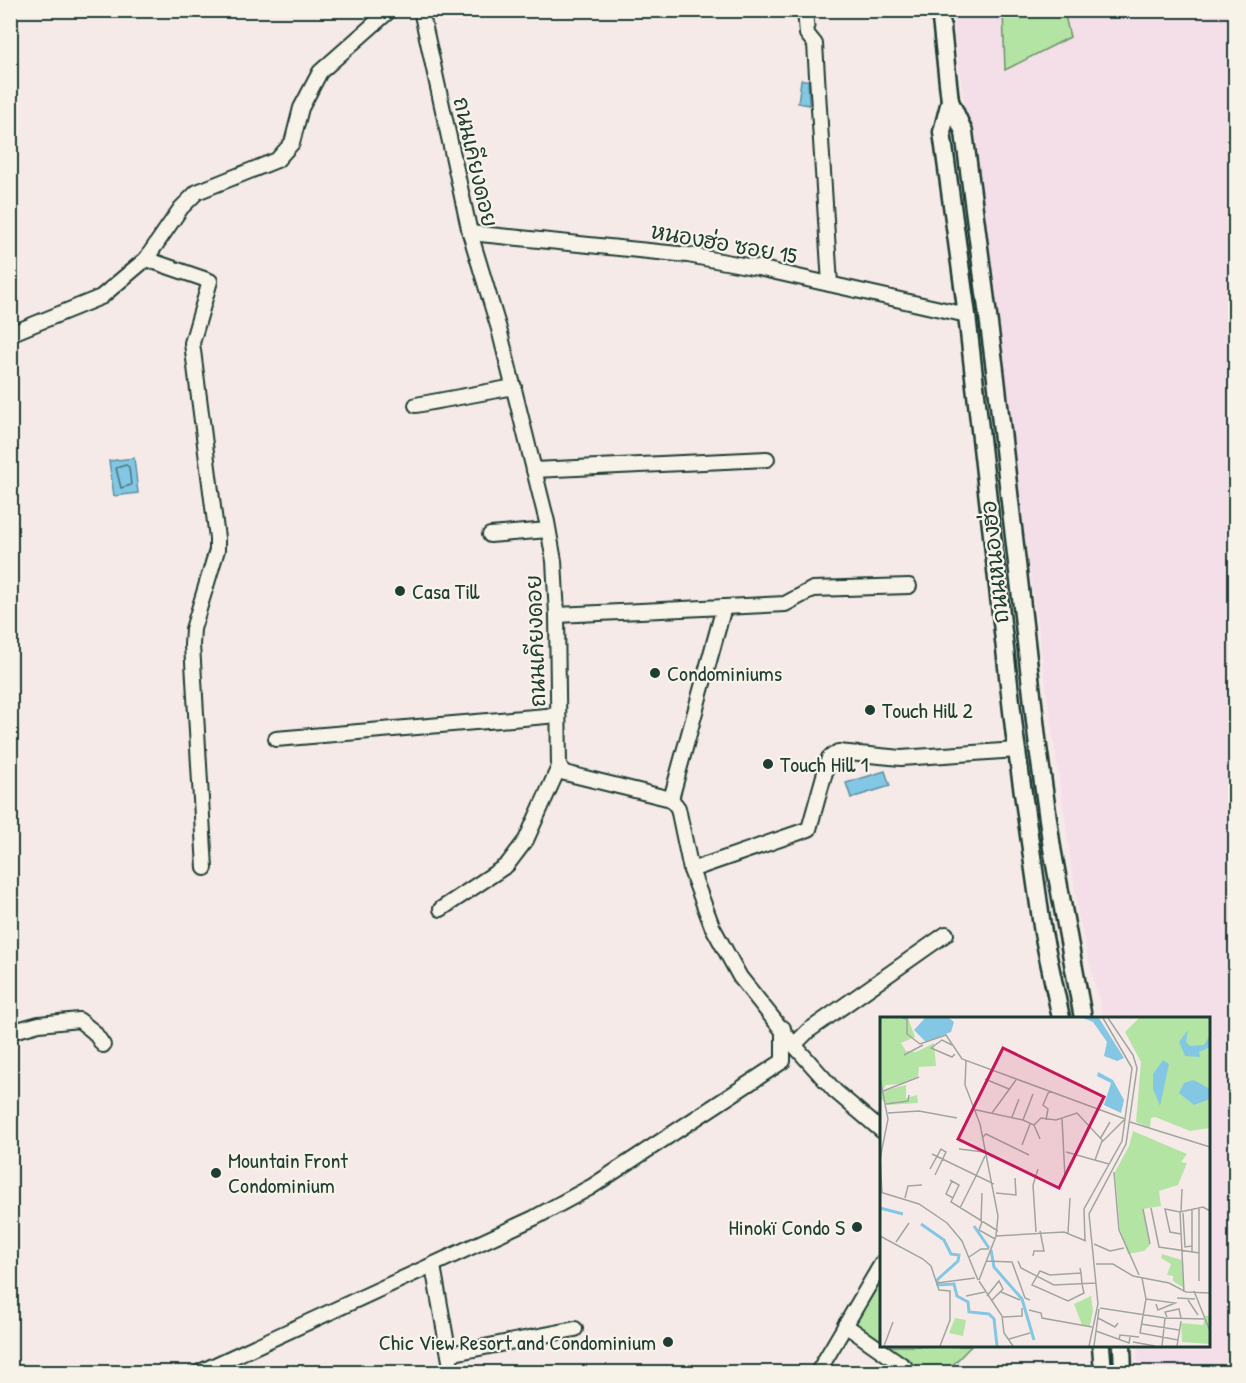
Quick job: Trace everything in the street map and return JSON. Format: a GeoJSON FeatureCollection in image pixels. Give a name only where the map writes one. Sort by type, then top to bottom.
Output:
{"type":"FeatureCollection","features":[{"type":"Feature","properties":{"kind":"street"},"geometry":{"type":"LineString","coordinates":[[10,334],[101,297],[146,259],[181,208],[197,192],[277,160],[292,143],[301,108],[320,72],[390,10]]}},
{"type":"Feature","properties":{"kind":"street","name":"ถนนเคียงดอย"},"geometry":{"type":"LineString","coordinates":[[421,10],[470,233],[500,329],[548,530],[557,615],[559,767]]}},
{"type":"Feature","properties":{"kind":"street"},"geometry":{"type":"LineString","coordinates":[[805,10],[807,34],[816,44],[830,284]]}},
{"type":"Feature","properties":{"kind":"street","name":"ถนนหนองฮ่อ"},"geometry":{"type":"LineString","coordinates":[[940,10],[950,101],[964,132],[998,395],[1040,765],[1052,848],[1083,1017]]}},
{"type":"Feature","properties":{"kind":"street","name":"ถนนหนองฮ่อ"},"geometry":{"type":"LineString","coordinates":[[950,101],[942,132],[967,315],[1019,768],[1043,933],[1061,1017]]}},
{"type":"Feature","properties":{"kind":"street","name":"หนองฮ่อ ซอย 15"},"geometry":{"type":"LineString","coordinates":[[470,233],[688,255],[967,315]]}},
{"type":"Feature","properties":{"kind":"street"},"geometry":{"type":"LineString","coordinates":[[146,259],[210,281],[192,343],[217,538],[217,550],[193,630],[192,645],[205,868]]}},
{"type":"Feature","properties":{"kind":"street"},"geometry":{"type":"LineString","coordinates":[[416,405],[514,387]]}},
{"type":"Feature","properties":{"kind":"street"},"geometry":{"type":"LineString","coordinates":[[976,397],[998,395]]}},
{"type":"Feature","properties":{"kind":"street"},"geometry":{"type":"LineString","coordinates":[[534,470],[767,459]]}},
{"type":"Feature","properties":{"kind":"street"},"geometry":{"type":"LineString","coordinates":[[490,535],[548,530]]}},
{"type":"Feature","properties":{"kind":"street"},"geometry":{"type":"LineString","coordinates":[[557,615],[785,604],[813,589],[909,586]]}},
{"type":"Feature","properties":{"kind":"street"},"geometry":{"type":"LineString","coordinates":[[671,799],[724,607]]}},
{"type":"Feature","properties":{"kind":"street"},"geometry":{"type":"LineString","coordinates":[[276,739],[558,715]]}},
{"type":"Feature","properties":{"kind":"street"},"geometry":{"type":"LineString","coordinates":[[691,870],[809,829],[829,758],[838,752],[900,758],[1038,747]]}},
{"type":"Feature","properties":{"kind":"street"},"geometry":{"type":"LineString","coordinates":[[1019,768],[1040,765]]}},
{"type":"Feature","properties":{"kind":"street"},"geometry":{"type":"LineString","coordinates":[[441,909],[507,865],[526,840],[559,767],[566,773],[671,799],[678,808],[691,870],[723,948],[740,977],[783,1028],[794,1045],[835,1091],[880,1129]]}},
{"type":"Feature","properties":{"kind":"street"},"geometry":{"type":"LineString","coordinates":[[794,1045],[808,1030],[946,934]]}},
{"type":"Feature","properties":{"kind":"street"},"geometry":{"type":"LineString","coordinates":[[10,1032],[39,1024],[79,1020],[94,1032],[103,1045]]}},
{"type":"Feature","properties":{"kind":"street"},"geometry":{"type":"LineString","coordinates":[[200,1372],[433,1266],[534,1218],[591,1187],[783,1061],[783,1028]]}},
{"type":"Feature","properties":{"kind":"street"},"geometry":{"type":"LineString","coordinates":[[433,1266],[452,1372]]}},
{"type":"Feature","properties":{"kind":"street"},"geometry":{"type":"LineString","coordinates":[[818,1372],[880,1266]]}},
{"type":"Feature","properties":{"kind":"street"},"geometry":{"type":"LineString","coordinates":[[845,1325],[905,1367]]}},
{"type":"Feature","properties":{"kind":"street"},"geometry":{"type":"LineString","coordinates":[[449,1354],[576,1329]]}},
{"type":"Feature","properties":{"kind":"street"},"geometry":{"type":"LineString","coordinates":[[1101,1347],[1103,1372]]}},
{"type":"Feature","properties":{"kind":"street"},"geometry":{"type":"LineString","coordinates":[[1122,1347],[1123,1372]]}},
{"type":"Feature","properties":{"kind":"shaded area"},"geometry":{"type":"Polygon","coordinates":[[[951,11],[1235,11],[1235,1372],[1139,1372],[1137,1347],[1210,1347],[1210,1017],[1103,1017],[1079,920],[951,11]]]}},
{"type":"Feature","properties":{"kind":"green space"},"geometry":{"type":"Polygon","coordinates":[[[1003,11],[1064,11],[1070,37],[1005,70],[1003,11]]]}},
{"type":"Feature","properties":{"kind":"green space"},"geometry":{"type":"Polygon","coordinates":[[[880,1280],[880,1342],[854,1324],[880,1280]]]}},
{"type":"Feature","properties":{"kind":"green space"},"geometry":{"type":"Polygon","coordinates":[[[886,1347],[970,1347],[946,1372],[923,1372],[886,1347]]]}},
{"type":"Feature","properties":{"kind":"water"},"geometry":{"type":"Polygon","coordinates":[[[801,80],[808,80],[809,105],[798,103],[801,80]]]}},
{"type":"Feature","properties":{"kind":"water"},"geometry":{"type":"Polygon","coordinates":[[[134,458],[138,493],[114,496],[109,461],[134,458]]]}},
{"type":"Feature","properties":{"kind":"water"},"geometry":{"type":"Polygon","coordinates":[[[885,771],[890,786],[851,798],[846,783],[885,771]]]}},
{"type":"Feature","properties":{"kind":"place","name":"Casa Till"},"geometry":{"type":"Point","coordinates":[400,591]}},
{"type":"Feature","properties":{"kind":"place","name":"Condominiums"},"geometry":{"type":"Point","coordinates":[655,673]}},
{"type":"Feature","properties":{"kind":"place","name":"Touch Hill 2"},"geometry":{"type":"Point","coordinates":[870,710]}},
{"type":"Feature","properties":{"kind":"place","name":"Touch Hill 1"},"geometry":{"type":"Point","coordinates":[768,764]}},
{"type":"Feature","properties":{"kind":"place","name":"Mountain Front Condominium"},"geometry":{"type":"Point","coordinates":[216,1173]}},
{"type":"Feature","properties":{"kind":"place","name":"Hinokï Condo S"},"geometry":{"type":"Point","coordinates":[857,1227]}},
{"type":"Feature","properties":{"kind":"place","name":"Chic View Resort and Condominium"},"geometry":{"type":"Point","coordinates":[668,1342]}}]}
